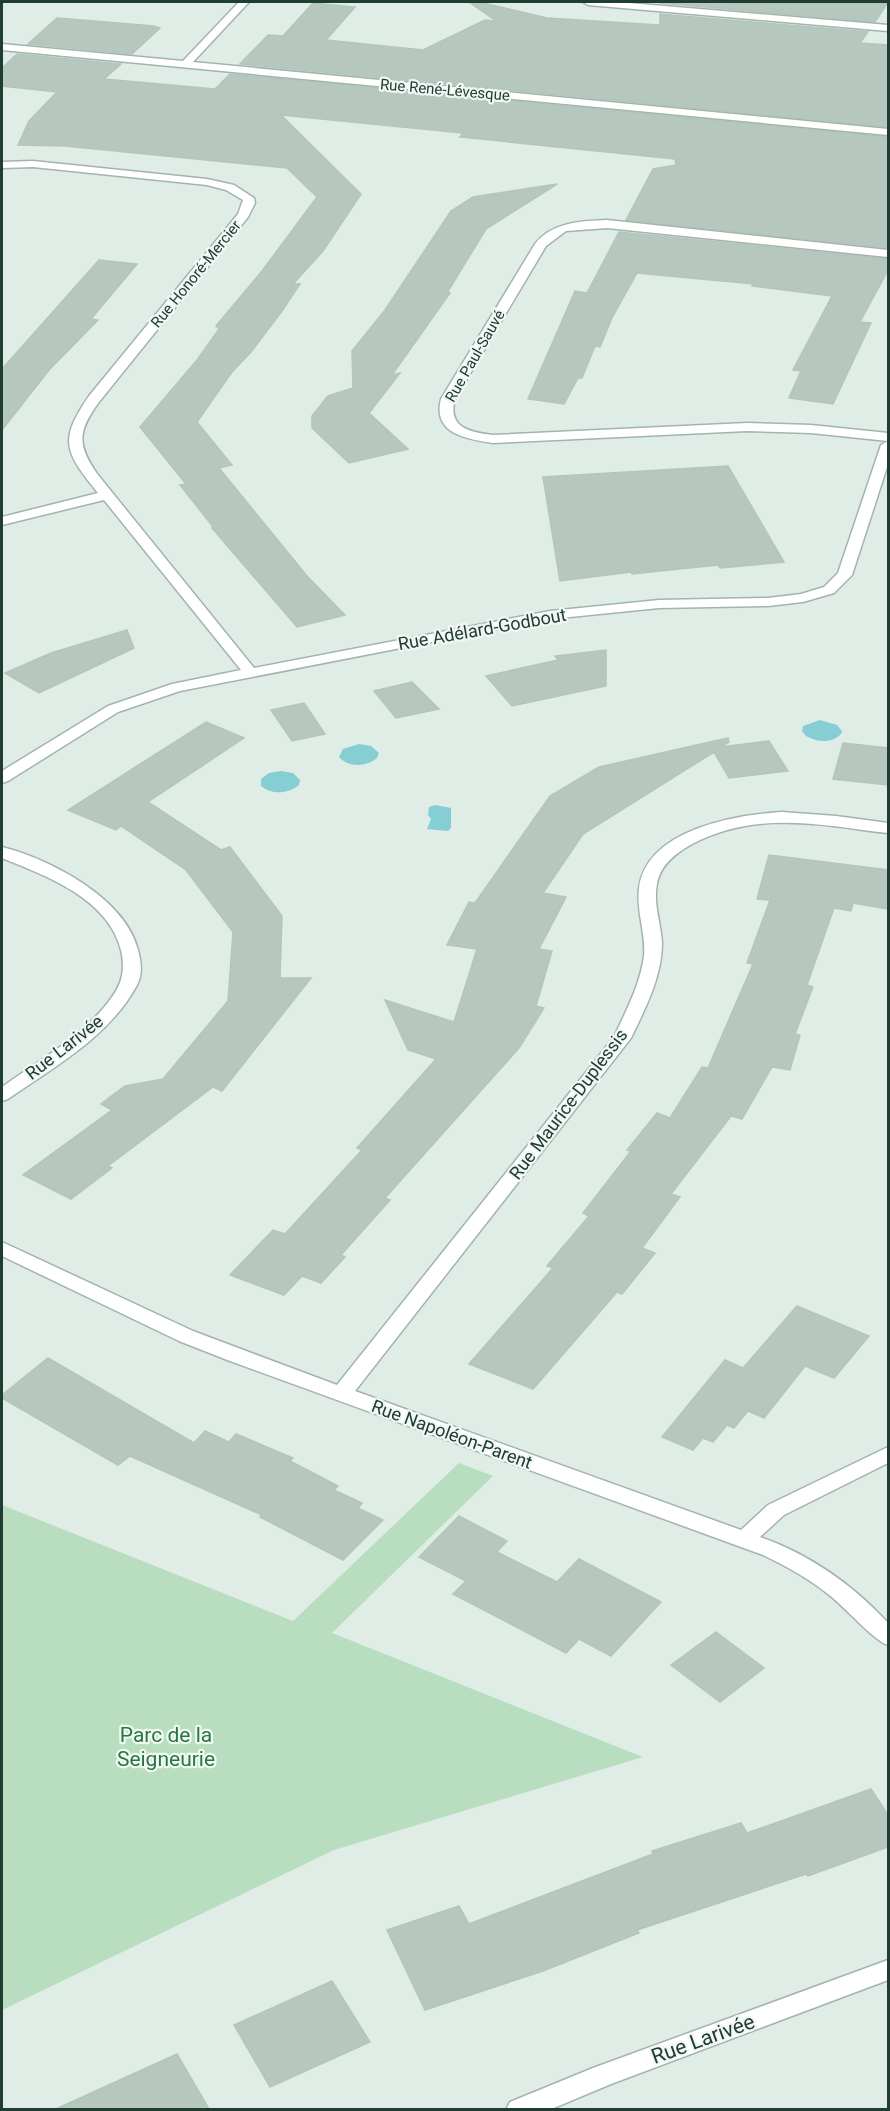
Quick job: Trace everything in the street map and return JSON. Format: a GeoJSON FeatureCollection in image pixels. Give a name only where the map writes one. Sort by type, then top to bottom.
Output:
{"type":"FeatureCollection","features":[{"type":"Feature","properties":{"kind":"street"},"geometry":{"type":"LineString","coordinates":[[185,65],[244,2]]}},
{"type":"Feature","properties":{"kind":"street"},"geometry":{"type":"LineString","coordinates":[[588,2],[888,28]]}},
{"type":"Feature","properties":{"kind":"street","name":"Rue René-Lévesque"},"geometry":{"type":"LineString","coordinates":[[2,47],[888,132]]}},
{"type":"Feature","properties":{"kind":"street","name":"Rue Honoré-Mercier"},"geometry":{"type":"LineString","coordinates":[[2,165],[33,164],[207,182],[230,187],[248,198],[248,209],[244,215],[94,399],[76,424],[73,434],[75,450],[107,495],[250,672]]}},
{"type":"Feature","properties":{"kind":"street","name":"Rue Paul-Sauvé"},"geometry":{"type":"LineString","coordinates":[[888,253],[607,224],[563,229],[550,234],[541,244],[448,399],[444,412],[445,417],[455,428],[471,435],[493,439],[772,427],[888,437]]}},
{"type":"Feature","properties":{"kind":"street","name":"Rue Adélard-Godbout"},"geometry":{"type":"LineString","coordinates":[[2,778],[113,709],[177,687],[550,615],[659,604],[787,601],[816,595],[829,590],[845,574],[888,445]]}},
{"type":"Feature","properties":{"kind":"street"},"geometry":{"type":"LineString","coordinates":[[2,520],[107,495]]}},
{"type":"Feature","properties":{"kind":"street","name":"Rue Maurice-Duplessis"},"geometry":{"type":"LineString","coordinates":[[341,1395],[622,1038],[644,990],[649,970],[653,947],[652,923],[647,901],[648,884],[652,871],[661,858],[690,838],[740,820],[815,818],[888,828]]}},
{"type":"Feature","properties":{"kind":"street","name":"Rue Larivée"},"geometry":{"type":"LineString","coordinates":[[2,852],[61,879],[102,906],[117,920],[127,937],[132,969],[130,982],[107,1013],[2,1095]]}},
{"type":"Feature","properties":{"kind":"street","name":"Rue Napoléon-Parent"},"geometry":{"type":"LineString","coordinates":[[2,1248],[186,1336],[341,1395],[744,1539],[798,1562],[822,1576],[874,1621],[888,1637]]}},
{"type":"Feature","properties":{"kind":"street"},"geometry":{"type":"LineString","coordinates":[[744,1539],[776,1510],[888,1454]]}},
{"type":"Feature","properties":{"kind":"street","name":"Rue Larivée"},"geometry":{"type":"LineString","coordinates":[[519,2109],[888,1970]]}},
{"type":"Feature","properties":{"kind":"green space","name":"Parc de la Seigneurie"},"geometry":{"type":"Polygon","coordinates":[[[459,1463],[493,1476],[332,1633],[643,1757],[334,1850],[2,2010],[2,1505],[293,1621],[459,1463]]]}},
{"type":"Feature","properties":{"kind":"water"},"geometry":{"type":"Polygon","coordinates":[[[820,720],[837,725],[842,731],[841,734],[824,741],[806,736],[802,731],[803,726],[820,720]]]}},
{"type":"Feature","properties":{"kind":"water"},"geometry":{"type":"Polygon","coordinates":[[[359,744],[371,746],[379,753],[377,758],[368,763],[353,765],[339,757],[343,749],[359,744]]]}},
{"type":"Feature","properties":{"kind":"water"},"geometry":{"type":"Polygon","coordinates":[[[281,771],[293,773],[300,780],[299,785],[280,792],[270,791],[261,786],[261,779],[269,773],[281,771]]]}},
{"type":"Feature","properties":{"kind":"water"},"geometry":{"type":"Polygon","coordinates":[[[435,805],[451,808],[451,828],[448,831],[427,829],[431,819],[428,815],[429,807],[435,805]]]}},
{"type":"Feature","properties":{"kind":"building"},"geometry":{"type":"Polygon","coordinates":[[[469,2],[479,2],[547,18],[660,25],[660,14],[868,32],[860,43],[888,45],[888,127],[240,64],[268,35],[283,36],[313,3],[355,7],[326,40],[423,50],[485,20],[496,21],[469,2]]]}},
{"type":"Feature","properties":{"kind":"building"},"geometry":{"type":"Polygon","coordinates":[[[661,2],[888,2],[875,22],[661,2]]]}},
{"type":"Feature","properties":{"kind":"building"},"geometry":{"type":"Polygon","coordinates":[[[57,18],[160,28],[132,54],[28,44],[57,18]]]}},
{"type":"Feature","properties":{"kind":"building"},"geometry":{"type":"Polygon","coordinates":[[[17,54],[121,64],[104,79],[215,89],[230,74],[888,137],[888,248],[626,220],[653,169],[676,165],[675,159],[460,137],[463,133],[281,115],[361,194],[323,251],[293,284],[300,284],[282,311],[251,352],[232,372],[197,422],[232,465],[219,468],[307,576],[345,615],[297,627],[212,528],[214,528],[180,485],[186,484],[140,427],[197,360],[219,329],[216,326],[262,271],[317,197],[287,168],[65,146],[18,145],[29,121],[57,92],[2,86],[2,68],[17,54]]]}},
{"type":"Feature","properties":{"kind":"building"},"geometry":{"type":"Polygon","coordinates":[[[557,184],[486,229],[447,293],[450,293],[392,375],[400,373],[369,413],[408,449],[349,463],[312,428],[312,416],[328,396],[353,388],[352,351],[385,310],[451,211],[473,197],[557,184]]]}},
{"type":"Feature","properties":{"kind":"building"},"geometry":{"type":"Polygon","coordinates":[[[619,232],[888,259],[888,270],[860,322],[871,323],[833,404],[789,398],[801,371],[793,370],[832,296],[752,286],[754,284],[637,273],[612,318],[600,347],[595,346],[582,378],[578,378],[564,404],[528,399],[575,291],[587,293],[619,232]]]}},
{"type":"Feature","properties":{"kind":"building"},"geometry":{"type":"Polygon","coordinates":[[[99,260],[137,264],[91,319],[98,320],[49,370],[2,430],[2,369],[99,260]]]}},
{"type":"Feature","properties":{"kind":"building"},"geometry":{"type":"Polygon","coordinates":[[[728,466],[784,562],[720,568],[718,565],[632,574],[631,572],[560,581],[543,477],[728,466]]]}},
{"type":"Feature","properties":{"kind":"building"},"geometry":{"type":"Polygon","coordinates":[[[127,630],[134,648],[39,693],[5,673],[51,653],[127,630]]]}},
{"type":"Feature","properties":{"kind":"building"},"geometry":{"type":"Polygon","coordinates":[[[606,650],[606,686],[512,706],[486,676],[558,660],[555,656],[606,650]]]}},
{"type":"Feature","properties":{"kind":"building"},"geometry":{"type":"Polygon","coordinates":[[[412,682],[439,709],[396,718],[374,691],[412,682]]]}},
{"type":"Feature","properties":{"kind":"building"},"geometry":{"type":"Polygon","coordinates":[[[304,703],[325,734],[292,741],[271,710],[304,703]]]}},
{"type":"Feature","properties":{"kind":"building"},"geometry":{"type":"Polygon","coordinates":[[[206,722],[244,738],[148,802],[221,850],[230,847],[282,916],[280,978],[311,978],[222,1091],[213,1087],[108,1166],[112,1168],[71,1199],[23,1175],[112,1110],[101,1104],[125,1086],[163,1079],[228,1001],[233,932],[186,870],[121,826],[116,830],[68,810],[206,722]]]}},
{"type":"Feature","properties":{"kind":"building"},"geometry":{"type":"Polygon","coordinates":[[[728,738],[729,742],[721,747],[769,741],[788,771],[729,778],[714,752],[583,834],[543,893],[566,897],[539,949],[552,951],[536,1006],[544,1008],[519,1048],[385,1198],[390,1200],[341,1255],[345,1257],[321,1283],[302,1276],[284,1295],[230,1275],[273,1230],[285,1234],[362,1150],[357,1148],[436,1059],[408,1050],[385,1000],[454,1022],[477,949],[447,945],[469,902],[475,903],[550,796],[599,767],[728,738]]]}},
{"type":"Feature","properties":{"kind":"building"},"geometry":{"type":"Polygon","coordinates":[[[843,743],[888,748],[888,785],[833,779],[843,743]]]}},
{"type":"Feature","properties":{"kind":"building"},"geometry":{"type":"Polygon","coordinates":[[[769,855],[888,870],[888,909],[853,903],[851,911],[834,908],[807,985],[813,987],[795,1034],[800,1035],[790,1070],[772,1067],[742,1119],[731,1116],[671,1194],[680,1197],[642,1248],[655,1253],[622,1294],[617,1292],[533,1389],[469,1364],[553,1268],[547,1266],[589,1216],[583,1213],[631,1151],[627,1150],[657,1113],[670,1118],[702,1067],[708,1068],[753,964],[747,963],[770,900],[757,899],[769,855]]]}},
{"type":"Feature","properties":{"kind":"building"},"geometry":{"type":"Polygon","coordinates":[[[797,1306],[869,1336],[834,1378],[805,1366],[764,1418],[748,1411],[734,1428],[727,1425],[713,1442],[703,1438],[693,1450],[662,1437],[725,1360],[743,1368],[797,1306]]]}},
{"type":"Feature","properties":{"kind":"building"},"geometry":{"type":"Polygon","coordinates":[[[48,1358],[194,1443],[205,1431],[229,1442],[236,1434],[293,1458],[290,1461],[338,1486],[334,1490],[362,1503],[358,1508],[383,1520],[343,1560],[260,1517],[262,1515],[130,1456],[118,1465],[2,1398],[2,1395],[48,1358]]]}},
{"type":"Feature","properties":{"kind":"building"},"geometry":{"type":"Polygon","coordinates":[[[459,1516],[507,1541],[497,1552],[557,1582],[579,1559],[661,1602],[611,1656],[579,1639],[566,1653],[453,1594],[466,1581],[419,1557],[459,1516]]]}},
{"type":"Feature","properties":{"kind":"building"},"geometry":{"type":"Polygon","coordinates":[[[716,1632],[764,1668],[720,1702],[671,1665],[716,1632]]]}},
{"type":"Feature","properties":{"kind":"building"},"geometry":{"type":"Polygon","coordinates":[[[871,1789],[888,1815],[888,1847],[808,1876],[806,1874],[637,1930],[639,1933],[543,1971],[425,2010],[387,1930],[459,1906],[469,1924],[653,1854],[652,1851],[741,1823],[747,1833],[871,1789]]]}},
{"type":"Feature","properties":{"kind":"building"},"geometry":{"type":"Polygon","coordinates":[[[332,1981],[370,2042],[270,2087],[234,2025],[332,1981]]]}},
{"type":"Feature","properties":{"kind":"building"},"geometry":{"type":"Polygon","coordinates":[[[177,2054],[209,2109],[56,2109],[177,2054]]]}}]}
